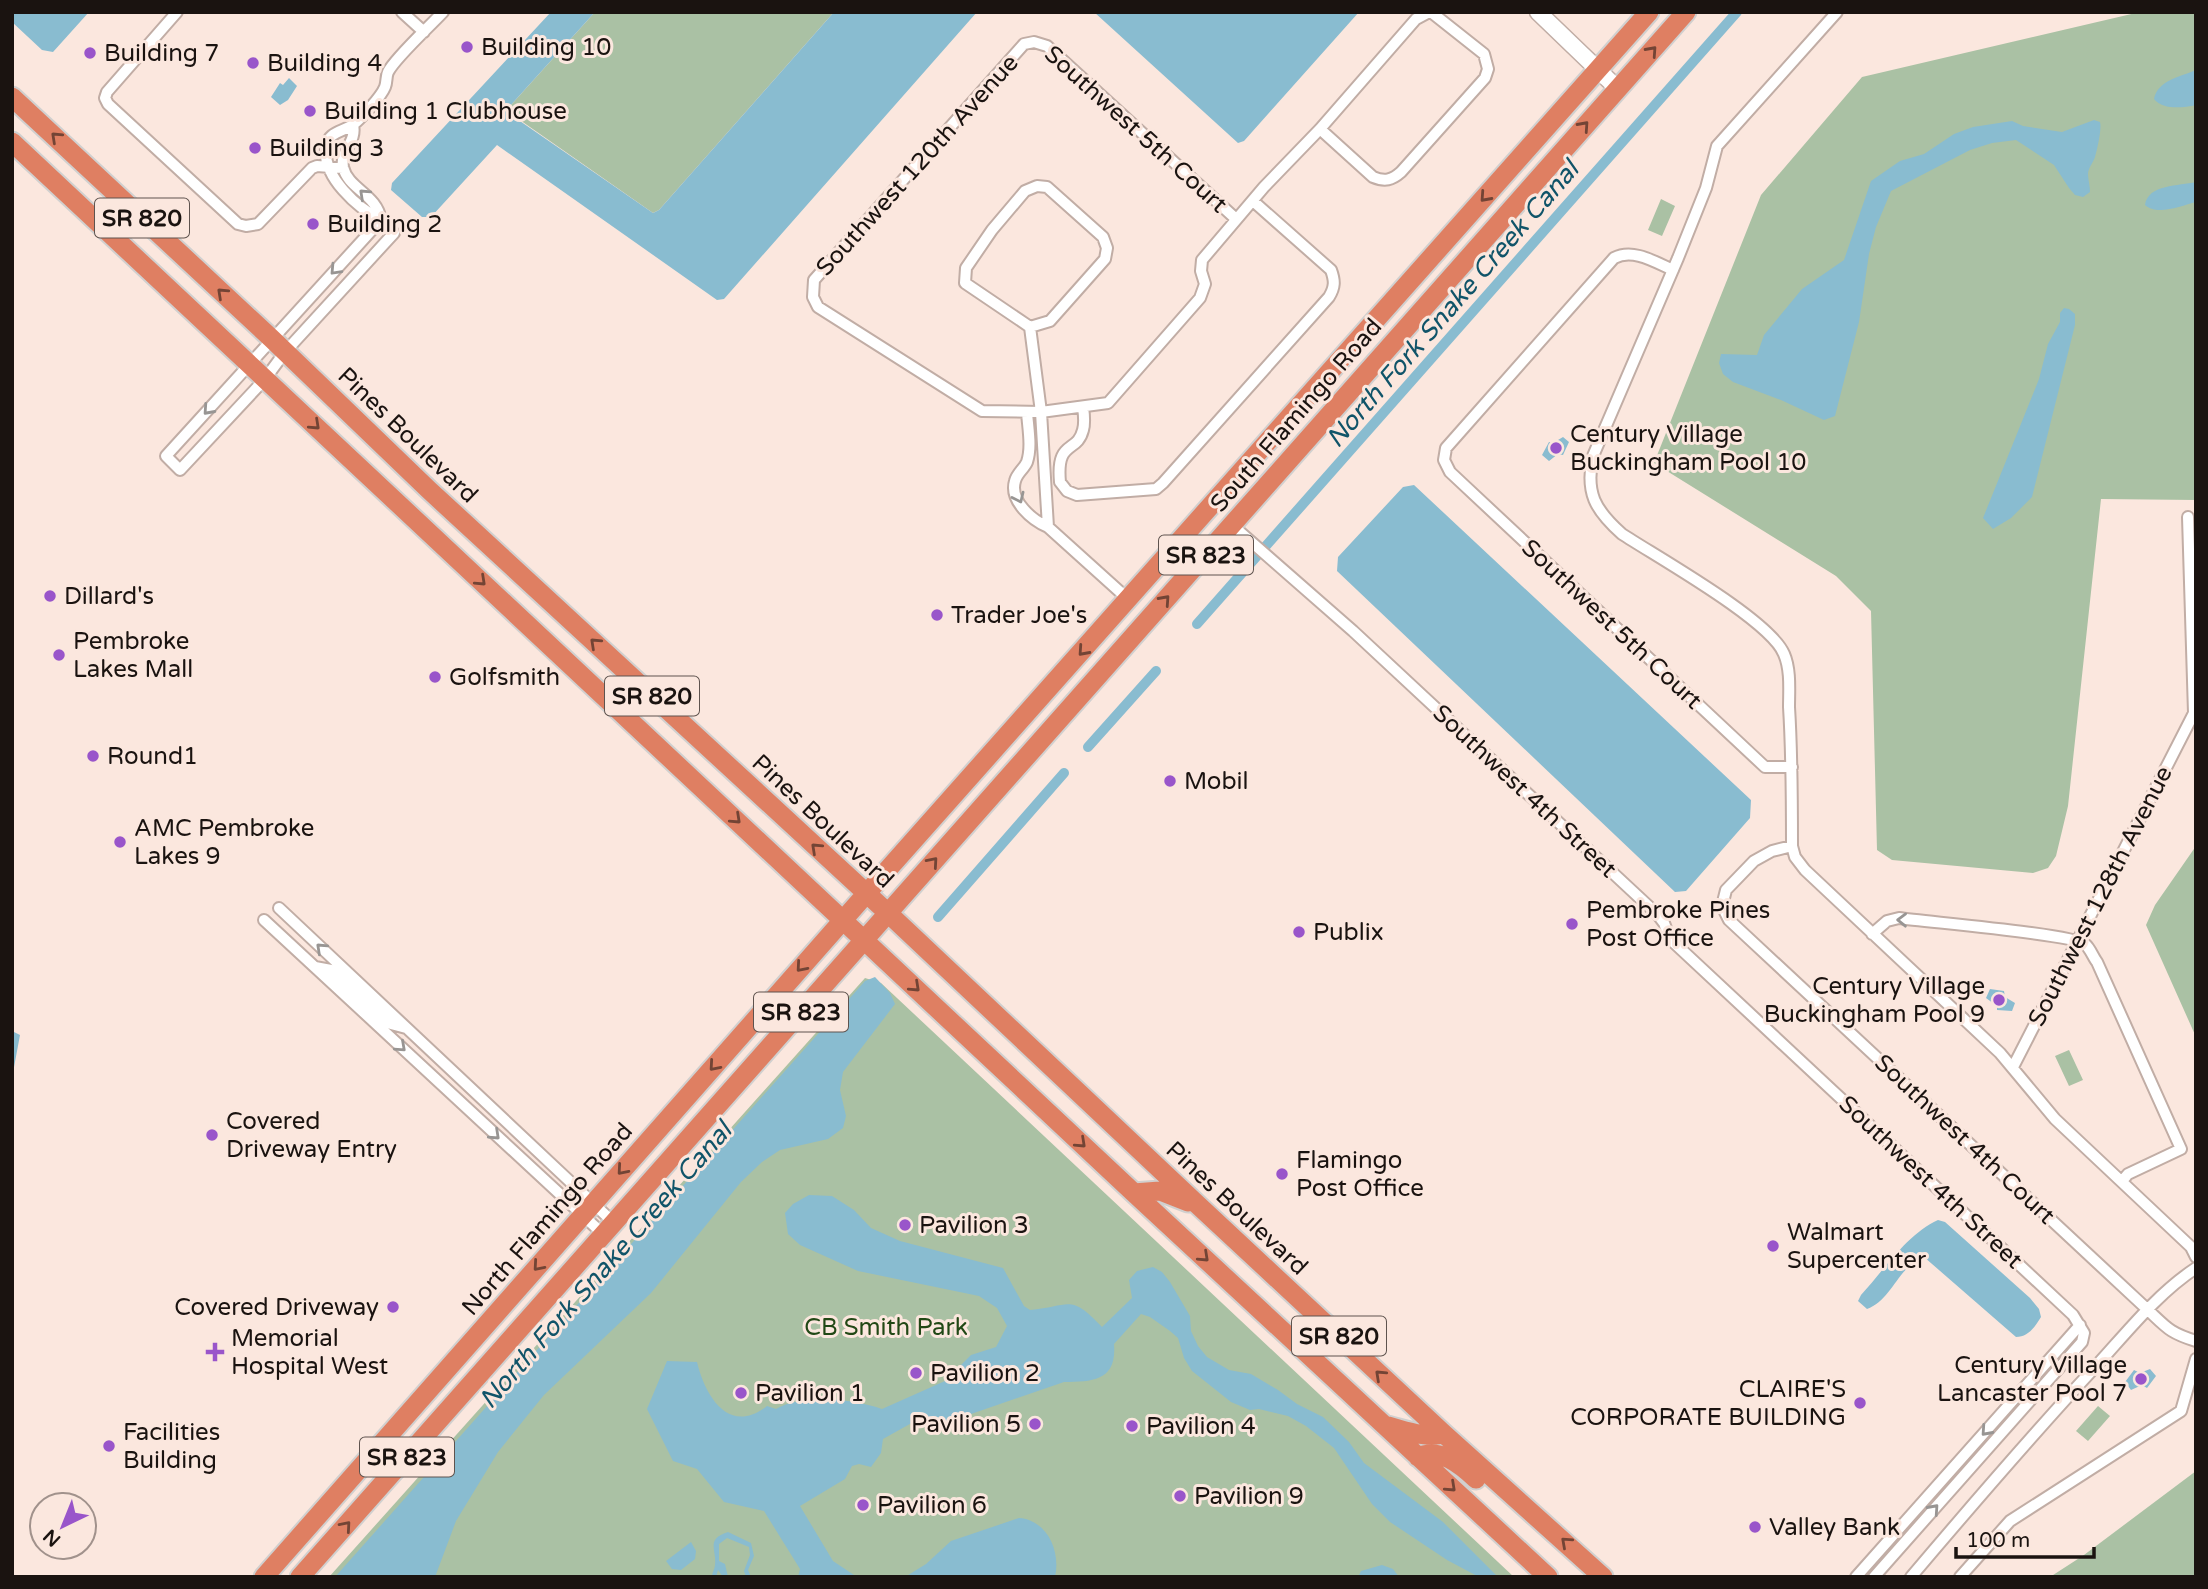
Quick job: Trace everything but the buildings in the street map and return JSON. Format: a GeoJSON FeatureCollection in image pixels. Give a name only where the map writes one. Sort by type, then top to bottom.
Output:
{"type":"FeatureCollection","features":[{"type":"Feature","properties":{"kind":"highway","name":"South Flamingo Road"},"geometry":{"type":"LineString","coordinates":[[866,894],[1649,12]]}},
{"type":"Feature","properties":{"kind":"highway","name":"South Flamingo Road"},"geometry":{"type":"LineString","coordinates":[[888,914],[1686,12]]}},
{"type":"Feature","properties":{"kind":"highway","name":"Pines Boulevard"},"geometry":{"type":"LineString","coordinates":[[12,97],[429,490],[888,914],[1444,1434],[1603,1577]]}},
{"type":"Feature","properties":{"kind":"highway","name":"SR 820"},"geometry":{"type":"LineString","coordinates":[[12,142],[1548,1577]]}},
{"type":"Feature","properties":{"kind":"highway"},"geometry":{"type":"LineString","coordinates":[[1047,734],[1059,701],[1128,624],[1132,610],[1129,600]]}},
{"type":"Feature","properties":{"kind":"highway","name":"North Flamingo Road"},"geometry":{"type":"LineString","coordinates":[[264,1577],[866,894]]}},
{"type":"Feature","properties":{"kind":"highway","name":"North Flamingo Road"},"geometry":{"type":"LineString","coordinates":[[300,1577],[888,914]]}},
{"type":"Feature","properties":{"kind":"highway"},"geometry":{"type":"LineString","coordinates":[[1134,1193],[1160,1191],[1199,1206]]}},
{"type":"Feature","properties":{"kind":"highway"},"geometry":{"type":"LineString","coordinates":[[1383,1424],[1417,1434],[1444,1434]]}},
{"type":"Feature","properties":{"kind":"highway"},"geometry":{"type":"LineString","coordinates":[[1418,1457],[1426,1454],[1449,1458],[1511,1509],[1529,1508]]}},
{"type":"Feature","properties":{"kind":"street"},"geometry":{"type":"LineString","coordinates":[[177,12],[107,92],[105,98],[108,104],[238,225],[258,224],[307,172],[317,166],[343,168]]}},
{"type":"Feature","properties":{"kind":"street"},"geometry":{"type":"LineString","coordinates":[[402,12],[424,32]]}},
{"type":"Feature","properties":{"kind":"street"},"geometry":{"type":"LineString","coordinates":[[382,220],[365,212],[340,188],[329,166],[327,143],[334,133],[353,125],[385,87],[387,73],[443,12]]}},
{"type":"Feature","properties":{"kind":"street"},"geometry":{"type":"LineString","coordinates":[[1129,600],[1048,527],[1035,521],[1016,498],[1014,489],[1018,473],[1026,466],[1028,455],[1027,412],[1108,403],[1200,298],[1205,284],[1201,271],[1202,260],[1416,19],[1430,12],[1479,49],[1487,61],[1485,78],[1395,178],[1381,181],[1373,177],[1320,129]]}},
{"type":"Feature","properties":{"kind":"street"},"geometry":{"type":"LineString","coordinates":[[1538,12],[1618,89]]}},
{"type":"Feature","properties":{"kind":"street"},"geometry":{"type":"LineString","coordinates":[[1838,12],[1717,146],[1706,188],[1593,456],[1589,475],[1593,500],[1604,517],[1622,534],[1749,616],[1775,639],[1784,654],[1788,674],[1792,767],[1792,846],[1795,857],[1805,870],[2013,1067],[2055,1119],[2191,1247],[2196,1257]]}},
{"type":"Feature","properties":{"kind":"street","name":"Southwest 5th Court"},"geometry":{"type":"LineString","coordinates":[[1034,42],[1047,46],[1236,219]]}},
{"type":"Feature","properties":{"kind":"street","name":"Southwest 120th Avenue"},"geometry":{"type":"LineString","coordinates":[[1027,412],[982,411],[818,307],[813,297],[814,280],[1024,44],[1034,42]]}},
{"type":"Feature","properties":{"kind":"street"},"geometry":{"type":"LineString","coordinates":[[353,125],[354,139],[343,157],[343,168],[350,181],[379,209],[382,220]]}},
{"type":"Feature","properties":{"kind":"street"},"geometry":{"type":"LineString","coordinates":[[1030,327],[1050,321],[1105,259],[1107,248],[1103,236],[1047,187],[1037,186],[1026,191],[992,230],[966,268],[965,283],[1030,327],[1041,412],[1048,527]]}},
{"type":"Feature","properties":{"kind":"street"},"geometry":{"type":"LineString","coordinates":[[1083,407],[1084,428],[1080,438],[1062,452],[1060,459],[1060,482],[1067,491],[1077,495],[1156,489],[1329,297],[1335,280],[1331,270],[1253,201]]}},
{"type":"Feature","properties":{"kind":"street"},"geometry":{"type":"LineString","coordinates":[[382,220],[278,345],[265,379],[180,470],[166,456],[250,364],[278,345],[394,233]]}},
{"type":"Feature","properties":{"kind":"street","name":"Southwest 5th Court"},"geometry":{"type":"LineString","coordinates":[[1673,270],[1632,253],[1614,258],[1446,448],[1444,460],[1450,472],[1765,767],[1792,767]]}},
{"type":"Feature","properties":{"kind":"street","name":"Southwest 128th Avenue"},"geometry":{"type":"LineString","coordinates":[[2013,1067],[2194,710],[2188,517]]}},
{"type":"Feature","properties":{"kind":"street","name":"Southwest 4th Street"},"geometry":{"type":"LineString","coordinates":[[1232,525],[1372,648],[1658,915],[1670,939],[2073,1315],[2080,1325]]}},
{"type":"Feature","properties":{"kind":"street","name":"Southwest 4th Court"},"geometry":{"type":"LineString","coordinates":[[1792,846],[1772,851],[1754,862],[1726,891],[1723,906],[1729,920],[2170,1332],[2196,1341]]}},
{"type":"Feature","properties":{"kind":"street"},"geometry":{"type":"LineString","coordinates":[[279,908],[407,1028],[588,1209]]}},
{"type":"Feature","properties":{"kind":"street"},"geometry":{"type":"LineString","coordinates":[[1872,934],[1881,924],[1892,919],[2040,934],[2086,945],[2181,1149],[2128,1174],[2122,1181]]}},
{"type":"Feature","properties":{"kind":"street"},"geometry":{"type":"LineString","coordinates":[[264,920],[315,967],[383,1019],[407,1028]]}},
{"type":"Feature","properties":{"kind":"street"},"geometry":{"type":"LineString","coordinates":[[340,985],[608,1228]]}},
{"type":"Feature","properties":{"kind":"street"},"geometry":{"type":"LineString","coordinates":[[1911,1577],[2034,1433],[2148,1310],[2177,1281],[2196,1268]]}},
{"type":"Feature","properties":{"kind":"street"},"geometry":{"type":"LineString","coordinates":[[1856,1577],[2080,1325],[2084,1333],[2082,1342],[1874,1577]]}},
{"type":"Feature","properties":{"kind":"street"},"geometry":{"type":"LineString","coordinates":[[1960,1577],[2010,1521],[2181,1411],[2196,1359]]}},
{"type":"Feature","properties":{"kind":"green space"},"geometry":{"type":"Polygon","coordinates":[[[595,12],[834,12],[659,210],[653,213],[517,118],[510,106],[595,12]]]}},
{"type":"Feature","properties":{"kind":"green space"},"geometry":{"type":"Polygon","coordinates":[[[2140,12],[2196,12],[2196,500],[2101,499],[2068,806],[2056,856],[2048,868],[2033,873],[1892,860],[1877,850],[1871,611],[1836,576],[1654,463],[1761,195],[1862,77],[2140,12]]]}},
{"type":"Feature","properties":{"kind":"green space"},"geometry":{"type":"Polygon","coordinates":[[[1661,199],[1675,206],[1662,236],[1648,230],[1661,199]]]}},
{"type":"Feature","properties":{"kind":"green space"},"geometry":{"type":"Polygon","coordinates":[[[2196,846],[2196,1037],[2146,925],[2155,905],[2196,846]]]}},
{"type":"Feature","properties":{"kind":"green space","name":"CB Smith Park"},"geometry":{"type":"Polygon","coordinates":[[[865,978],[881,983],[1514,1577],[329,1577],[865,978]]]}},
{"type":"Feature","properties":{"kind":"green space"},"geometry":{"type":"Polygon","coordinates":[[[2069,1050],[2083,1080],[2069,1086],[2055,1056],[2069,1050]]]}},
{"type":"Feature","properties":{"kind":"green space"},"geometry":{"type":"Polygon","coordinates":[[[2098,1406],[2110,1416],[2088,1441],[2076,1431],[2098,1406]]]}},
{"type":"Feature","properties":{"kind":"green space"},"geometry":{"type":"Polygon","coordinates":[[[2196,1471],[2196,1577],[2050,1577],[2084,1555],[2196,1471]]]}},
{"type":"Feature","properties":{"kind":"water"},"geometry":{"type":"Polygon","coordinates":[[[12,12],[89,12],[53,52],[42,50],[12,22],[12,12]]]}},
{"type":"Feature","properties":{"kind":"water"},"geometry":{"type":"Polygon","coordinates":[[[551,12],[595,12],[510,106],[517,119],[653,213],[659,210],[834,12],[977,12],[724,299],[717,300],[497,145],[431,217],[422,217],[391,190],[392,183],[551,12]]]}},
{"type":"Feature","properties":{"kind":"water"},"geometry":{"type":"Polygon","coordinates":[[[1094,12],[1359,12],[1244,141],[1238,143],[1094,12]]]}},
{"type":"Feature","properties":{"kind":"water"},"geometry":{"type":"Polygon","coordinates":[[[2196,70],[2196,105],[2168,107],[2154,99],[2165,83],[2196,70]]]}},
{"type":"Feature","properties":{"kind":"water"},"geometry":{"type":"Polygon","coordinates":[[[289,78],[297,86],[288,100],[280,105],[271,97],[280,83],[283,85],[289,78]]]}},
{"type":"Feature","properties":{"kind":"water"},"geometry":{"type":"Polygon","coordinates":[[[2094,120],[2100,122],[2100,134],[2095,157],[2088,172],[2090,192],[2083,197],[2075,195],[2054,165],[2016,140],[1992,143],[1970,150],[1891,191],[1876,227],[1869,254],[1859,322],[1835,416],[1824,420],[1733,382],[1723,374],[1719,363],[1721,354],[1757,355],[1764,335],[1802,289],[1844,260],[1871,181],[1900,161],[1924,154],[1954,134],[1973,127],[2012,121],[2023,126],[2062,132],[2094,120]]]}},
{"type":"Feature","properties":{"kind":"water"},"geometry":{"type":"Polygon","coordinates":[[[2196,182],[2196,202],[2162,210],[2145,205],[2147,198],[2158,190],[2196,182]]]}},
{"type":"Feature","properties":{"kind":"water"},"geometry":{"type":"Polygon","coordinates":[[[2064,308],[2075,314],[2075,325],[2032,497],[2011,518],[1993,529],[1983,518],[2039,379],[2048,344],[2064,308]]]}},
{"type":"Feature","properties":{"kind":"water","name":"Century Village Buckingham Pool 10"},"geometry":{"type":"Polygon","coordinates":[[[1563,437],[1569,442],[1563,455],[1558,454],[1549,461],[1542,455],[1549,442],[1553,443],[1563,437]]]}},
{"type":"Feature","properties":{"kind":"water"},"geometry":{"type":"Polygon","coordinates":[[[1414,485],[1751,800],[1750,818],[1686,891],[1675,892],[1337,571],[1338,557],[1403,487],[1414,485]]]}},
{"type":"Feature","properties":{"kind":"water"},"geometry":{"type":"Polygon","coordinates":[[[875,977],[890,993],[895,1004],[843,1072],[840,1090],[846,1116],[843,1128],[828,1139],[780,1150],[762,1162],[741,1182],[651,1293],[544,1395],[498,1452],[456,1521],[435,1577],[335,1577],[865,981],[875,977]]]}},
{"type":"Feature","properties":{"kind":"water","name":"Century Village Buckingham Pool 9"},"geometry":{"type":"Polygon","coordinates":[[[1990,989],[2004,991],[2005,997],[2015,1003],[2012,1011],[1997,1010],[1997,1006],[1986,998],[1990,989]]]}},
{"type":"Feature","properties":{"kind":"water"},"geometry":{"type":"Polygon","coordinates":[[[12,1031],[20,1035],[12,1078],[12,1031]]]}},
{"type":"Feature","properties":{"kind":"water"},"geometry":{"type":"Polygon","coordinates":[[[809,1195],[832,1196],[854,1210],[871,1228],[900,1241],[1003,1268],[1024,1306],[1030,1310],[1069,1304],[1083,1309],[1102,1327],[1132,1298],[1129,1280],[1137,1271],[1153,1267],[1162,1272],[1170,1282],[1190,1316],[1191,1331],[1198,1346],[1207,1357],[1229,1370],[1251,1374],[1297,1404],[1323,1417],[1349,1442],[1364,1463],[1443,1522],[1498,1577],[1479,1577],[1447,1560],[1390,1522],[1372,1504],[1334,1448],[1288,1416],[1259,1409],[1250,1410],[1231,1402],[1192,1371],[1184,1358],[1178,1338],[1150,1317],[1141,1314],[1114,1344],[1112,1365],[1101,1376],[1085,1381],[1064,1382],[945,1423],[917,1420],[883,1439],[881,1453],[871,1467],[859,1464],[852,1466],[845,1479],[800,1506],[833,1561],[857,1577],[798,1577],[800,1569],[764,1511],[724,1502],[697,1469],[673,1461],[647,1409],[667,1361],[697,1362],[713,1399],[730,1414],[741,1417],[767,1406],[776,1409],[814,1399],[842,1400],[882,1409],[945,1381],[971,1355],[996,1347],[1007,1326],[997,1308],[979,1296],[858,1271],[800,1245],[788,1234],[785,1213],[793,1204],[809,1195]]]}},
{"type":"Feature","properties":{"kind":"water"},"geometry":{"type":"Polygon","coordinates":[[[1938,1220],[1945,1222],[2030,1298],[2039,1309],[2041,1317],[2031,1331],[2016,1337],[1924,1257],[1908,1267],[1876,1305],[1867,1309],[1858,1301],[1896,1253],[1916,1234],[1938,1220]]]}},
{"type":"Feature","properties":{"kind":"water","name":"Century Village Lancaster Pool 7"},"geometry":{"type":"Polygon","coordinates":[[[2150,1369],[2156,1376],[2147,1388],[2142,1385],[2131,1390],[2125,1382],[2134,1370],[2140,1373],[2150,1369]]]}},
{"type":"Feature","properties":{"kind":"water"},"geometry":{"type":"Polygon","coordinates":[[[1019,1518],[1037,1524],[1050,1538],[1056,1557],[1055,1577],[905,1577],[926,1564],[951,1541],[1019,1518]]]}},
{"type":"Feature","properties":{"kind":"water"},"geometry":{"type":"Polygon","coordinates":[[[728,1532],[751,1543],[754,1556],[748,1570],[751,1577],[746,1577],[744,1571],[750,1555],[749,1547],[727,1538],[719,1544],[719,1561],[725,1564],[728,1577],[723,1577],[718,1570],[716,1577],[709,1577],[712,1576],[715,1566],[714,1542],[728,1532]]]}},
{"type":"Feature","properties":{"kind":"water"},"geometry":{"type":"Polygon","coordinates":[[[691,1542],[696,1551],[695,1559],[681,1570],[672,1569],[666,1561],[691,1542]]]}},
{"type":"Feature","properties":{"kind":"water"},"geometry":{"type":"Polygon","coordinates":[[[1382,1565],[1393,1569],[1399,1577],[1358,1577],[1361,1571],[1382,1565]]]}},
{"type":"Feature","properties":{"kind":"waterway","name":"North Fork Snake Creek Canal"},"geometry":{"type":"LineString","coordinates":[[1197,624],[1737,12]]}},
{"type":"Feature","properties":{"kind":"waterway","name":"North Fork Snake Creek Canal"},"geometry":{"type":"LineString","coordinates":[[1088,747],[1156,671]]}},
{"type":"Feature","properties":{"kind":"waterway","name":"North Fork Snake Creek Canal"},"geometry":{"type":"LineString","coordinates":[[938,917],[1064,773]]}},
{"type":"Feature","properties":{"kind":"place","name":"Building 10"},"geometry":{"type":"Point","coordinates":[467,47]}},
{"type":"Feature","properties":{"kind":"place","name":"Building 7"},"geometry":{"type":"Point","coordinates":[90,53]}},
{"type":"Feature","properties":{"kind":"place","name":"Building 4"},"geometry":{"type":"Point","coordinates":[253,63]}},
{"type":"Feature","properties":{"kind":"place","name":"Building 1 Clubhouse"},"geometry":{"type":"Point","coordinates":[310,111]}},
{"type":"Feature","properties":{"kind":"place","name":"Building 3"},"geometry":{"type":"Point","coordinates":[255,148]}},
{"type":"Feature","properties":{"kind":"place","name":"Building 2"},"geometry":{"type":"Point","coordinates":[313,224]}},
{"type":"Feature","properties":{"kind":"place","name":"Century Village Buckingham Pool 10"},"geometry":{"type":"Point","coordinates":[1556,448]}},
{"type":"Feature","properties":{"kind":"place","name":"Dillard's"},"geometry":{"type":"Point","coordinates":[50,596]}},
{"type":"Feature","properties":{"kind":"place","name":"Trader Joe's"},"geometry":{"type":"Point","coordinates":[937,615]}},
{"type":"Feature","properties":{"kind":"place","name":"Pembroke Lakes Mall"},"geometry":{"type":"Point","coordinates":[59,655]}},
{"type":"Feature","properties":{"kind":"place","name":"Golfsmith"},"geometry":{"type":"Point","coordinates":[435,677]}},
{"type":"Feature","properties":{"kind":"place","name":"Round1"},"geometry":{"type":"Point","coordinates":[93,756]}},
{"type":"Feature","properties":{"kind":"place","name":"Mobil"},"geometry":{"type":"Point","coordinates":[1170,781]}},
{"type":"Feature","properties":{"kind":"place","name":"AMC Pembroke Lakes 9"},"geometry":{"type":"Point","coordinates":[120,842]}},
{"type":"Feature","properties":{"kind":"place","name":"Pembroke Pines Post Office"},"geometry":{"type":"Point","coordinates":[1572,924]}},
{"type":"Feature","properties":{"kind":"place","name":"Publix"},"geometry":{"type":"Point","coordinates":[1299,932]}},
{"type":"Feature","properties":{"kind":"place","name":"Century Village Buckingham Pool 9"},"geometry":{"type":"Point","coordinates":[1999,1000]}},
{"type":"Feature","properties":{"kind":"place","name":"Covered Driveway Entry"},"geometry":{"type":"Point","coordinates":[212,1135]}},
{"type":"Feature","properties":{"kind":"place","name":"Flamingo Post Office"},"geometry":{"type":"Point","coordinates":[1282,1174]}},
{"type":"Feature","properties":{"kind":"place","name":"Pavilion 3"},"geometry":{"type":"Point","coordinates":[905,1225]}},
{"type":"Feature","properties":{"kind":"place","name":"Walmart Supercenter"},"geometry":{"type":"Point","coordinates":[1773,1246]}},
{"type":"Feature","properties":{"kind":"place","name":"Covered Driveway"},"geometry":{"type":"Point","coordinates":[393,1307]}},
{"type":"Feature","properties":{"kind":"place","name":"Memorial Hospital West"},"geometry":{"type":"Point","coordinates":[215,1352]}},
{"type":"Feature","properties":{"kind":"place","name":"Pavilion 2"},"geometry":{"type":"Point","coordinates":[916,1373]}},
{"type":"Feature","properties":{"kind":"place","name":"Century Village Lancaster Pool 7"},"geometry":{"type":"Point","coordinates":[2141,1379]}},
{"type":"Feature","properties":{"kind":"place","name":"Pavilion 1"},"geometry":{"type":"Point","coordinates":[741,1393]}},
{"type":"Feature","properties":{"kind":"place","name":"CLAIRE'S CORPORATE BUILDING"},"geometry":{"type":"Point","coordinates":[1860,1403]}},
{"type":"Feature","properties":{"kind":"place","name":"Pavilion 5"},"geometry":{"type":"Point","coordinates":[1035,1424]}},
{"type":"Feature","properties":{"kind":"place","name":"Pavilion 4"},"geometry":{"type":"Point","coordinates":[1132,1426]}},
{"type":"Feature","properties":{"kind":"place","name":"Facilities Building"},"geometry":{"type":"Point","coordinates":[109,1446]}},
{"type":"Feature","properties":{"kind":"place","name":"Pavilion 9"},"geometry":{"type":"Point","coordinates":[1180,1496]}},
{"type":"Feature","properties":{"kind":"place","name":"Pavilion 6"},"geometry":{"type":"Point","coordinates":[863,1505]}},
{"type":"Feature","properties":{"kind":"place","name":"Valley Bank"},"geometry":{"type":"Point","coordinates":[1755,1527]}}]}
